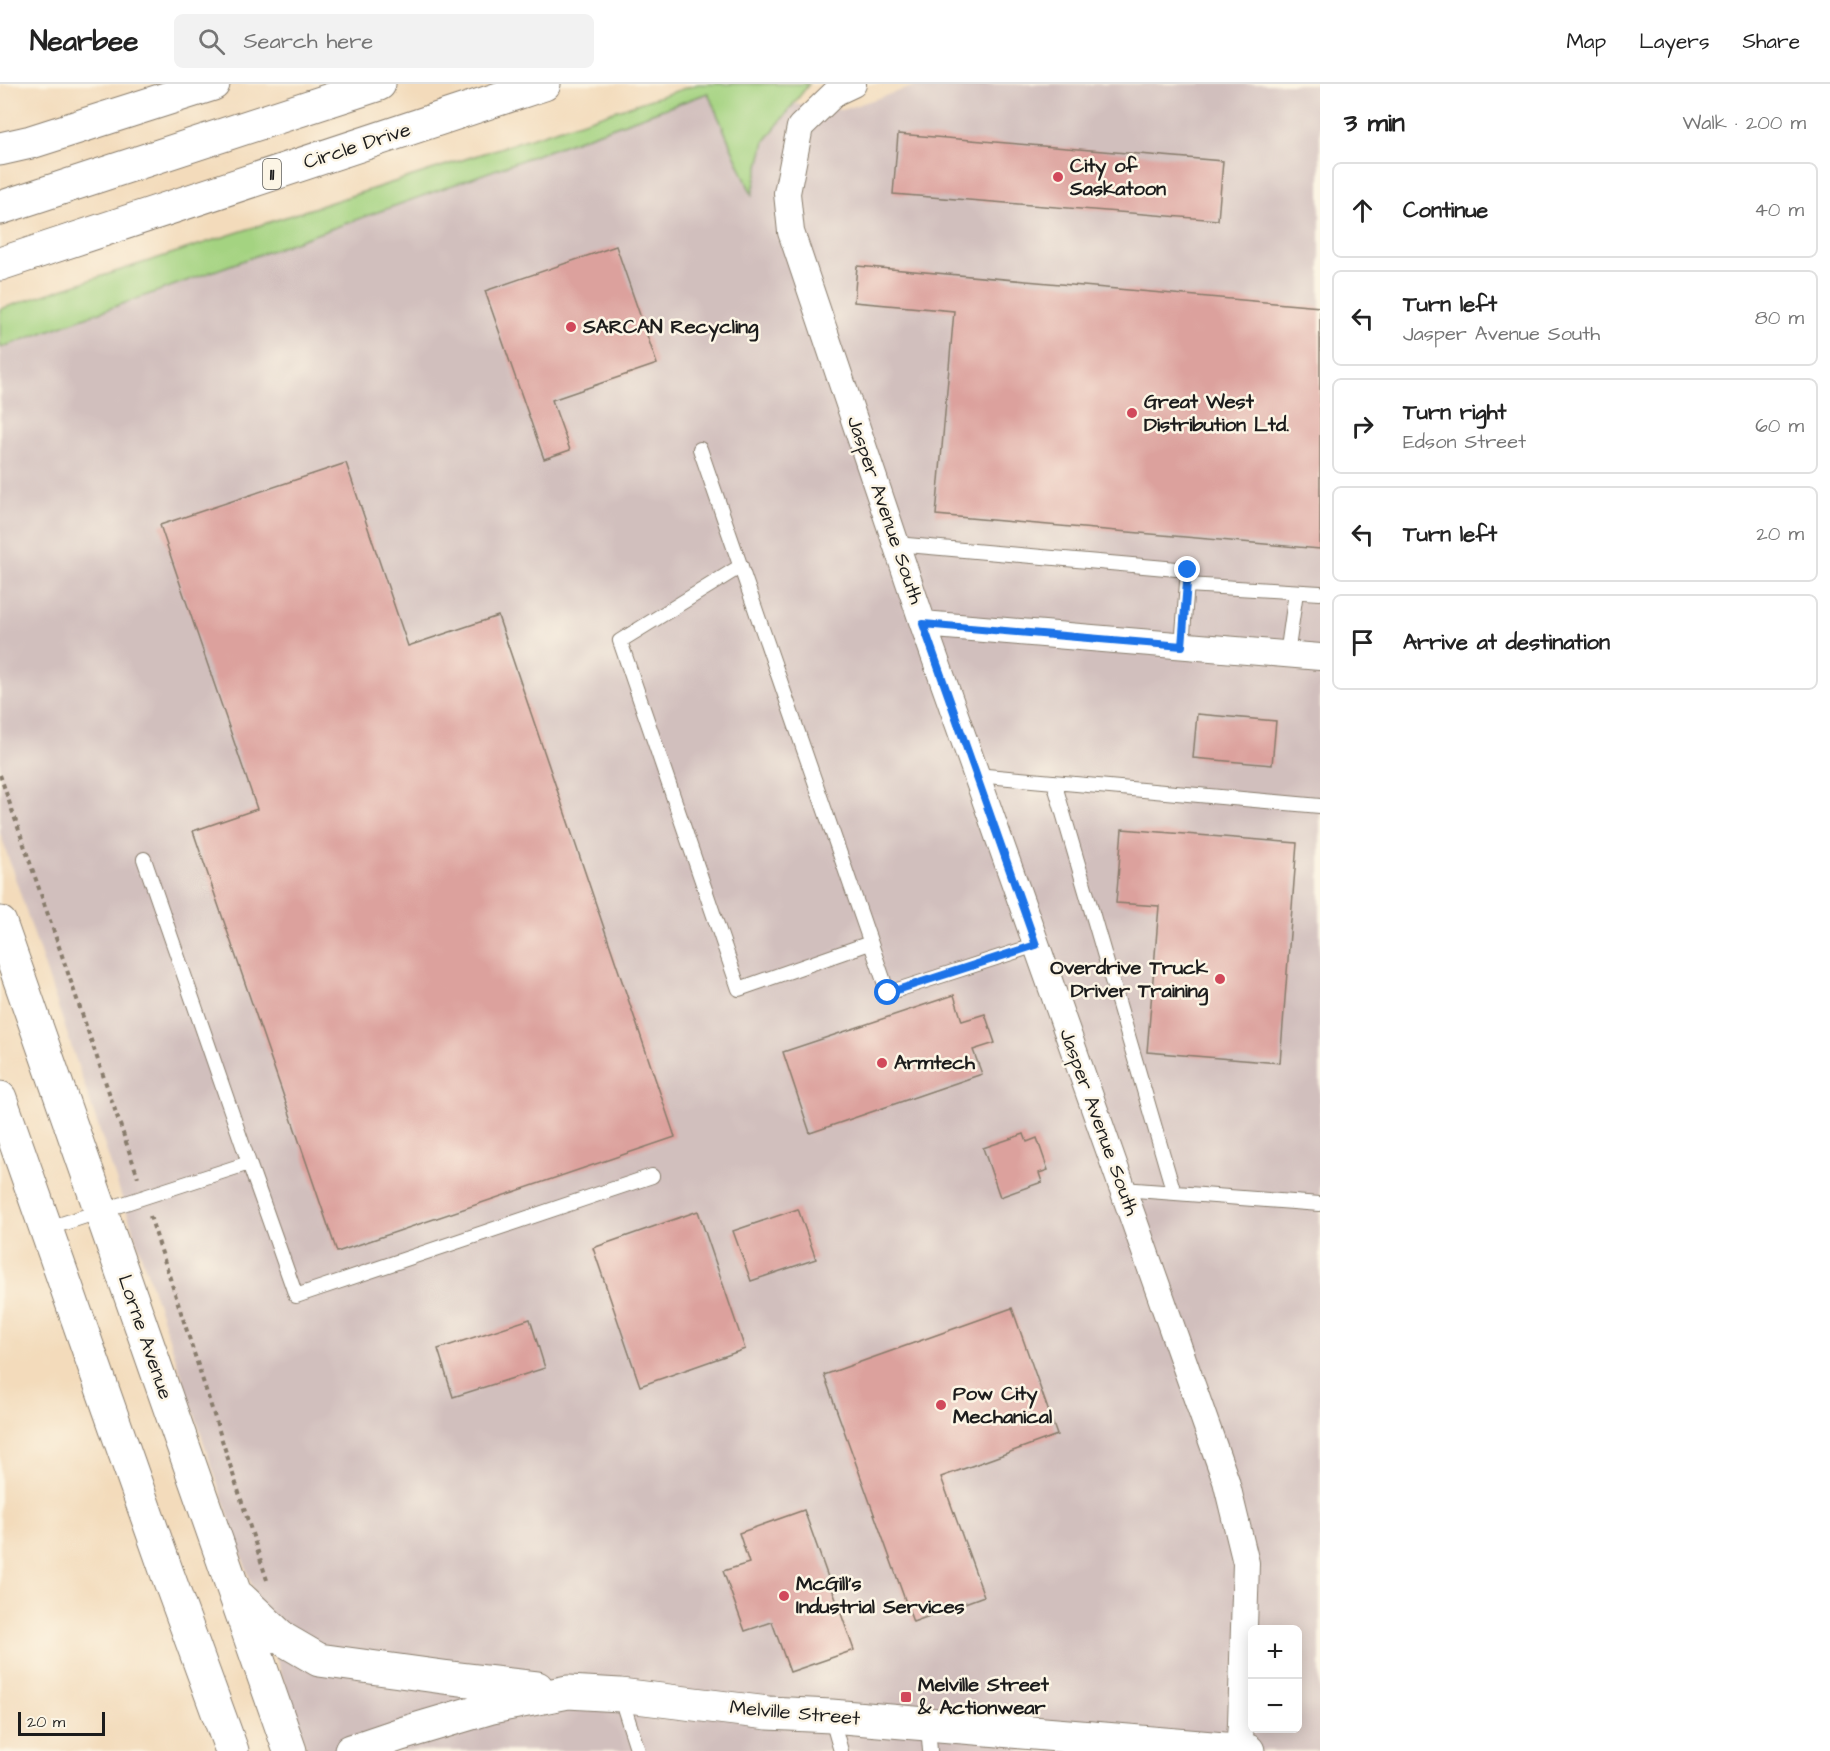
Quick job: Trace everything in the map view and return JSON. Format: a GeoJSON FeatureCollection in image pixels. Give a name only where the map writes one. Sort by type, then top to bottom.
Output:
{"type":"FeatureCollection","features":[{"type":"Feature","properties":{"kind":"main road"},"geometry":{"type":"LineString","coordinates":[[0,136],[26,124],[138,84]]}},
{"type":"Feature","properties":{"kind":"main road"},"geometry":{"type":"LineString","coordinates":[[0,149],[31,142],[213,84]]}},
{"type":"Feature","properties":{"kind":"main road"},"geometry":{"type":"LineString","coordinates":[[0,208],[379,84]]}},
{"type":"Feature","properties":{"kind":"main road","name":"Circle Drive"},"geometry":{"type":"LineString","coordinates":[[0,264],[544,84]]}},
{"type":"Feature","properties":{"kind":"main road","name":"Lorne Avenue"},"geometry":{"type":"LineString","coordinates":[[0,923],[290,1751]]}},
{"type":"Feature","properties":{"kind":"main road"},"geometry":{"type":"LineString","coordinates":[[0,1098],[232,1751]]}},
{"type":"Feature","properties":{"kind":"main road"},"geometry":{"type":"LineString","coordinates":[[236,1594],[283,1639],[319,1660],[568,1692]]}},
{"type":"Feature","properties":{"kind":"main road","name":"Melville Street"},"geometry":{"type":"LineString","coordinates":[[351,1751],[394,1742],[492,1707],[568,1692],[620,1695],[768,1713],[831,1716],[929,1738],[1243,1750]]}},
{"type":"Feature","properties":{"kind":"street","name":"Jasper Avenue South"},"geometry":{"type":"LineString","coordinates":[[853,84],[836,92],[800,127],[787,193],[792,232],[923,624],[1226,1481],[1246,1563],[1241,1724],[1243,1750]]}},
{"type":"Feature","properties":{"kind":"street"},"geometry":{"type":"LineString","coordinates":[[923,624],[1320,657]]}},
{"type":"Feature","properties":{"kind":"lane"},"geometry":{"type":"LineString","coordinates":[[700,449],[888,993],[1036,945]]}},
{"type":"Feature","properties":{"kind":"lane"},"geometry":{"type":"LineString","coordinates":[[896,544],[1188,570],[1182,646]]}},
{"type":"Feature","properties":{"kind":"lane"},"geometry":{"type":"LineString","coordinates":[[741,566],[620,641],[739,989],[870,943]]}},
{"type":"Feature","properties":{"kind":"lane"},"geometry":{"type":"LineString","coordinates":[[1187,585],[1320,593]]}},
{"type":"Feature","properties":{"kind":"lane"},"geometry":{"type":"LineString","coordinates":[[1287,655],[1296,592]]}},
{"type":"Feature","properties":{"kind":"lane"},"geometry":{"type":"LineString","coordinates":[[976,775],[1320,806]]}},
{"type":"Feature","properties":{"kind":"lane"},"geometry":{"type":"LineString","coordinates":[[1054,782],[1174,1193]]}},
{"type":"Feature","properties":{"kind":"lane"},"geometry":{"type":"LineString","coordinates":[[144,859],[296,1296],[652,1176]]}},
{"type":"Feature","properties":{"kind":"lane"},"geometry":{"type":"LineString","coordinates":[[46,1229],[249,1163]]}},
{"type":"Feature","properties":{"kind":"lane"},"geometry":{"type":"LineString","coordinates":[[1123,1189],[1320,1204]]}},
{"type":"Feature","properties":{"kind":"lane"},"geometry":{"type":"LineString","coordinates":[[620,1695],[638,1751]]}},
{"type":"Feature","properties":{"kind":"lane"},"geometry":{"type":"LineString","coordinates":[[831,1716],[841,1751]]}},
{"type":"Feature","properties":{"kind":"path"},"geometry":{"type":"LineString","coordinates":[[0,775],[144,1197],[269,1586]]}},
{"type":"Feature","properties":{"kind":"shaded area"},"geometry":{"type":"Polygon","coordinates":[[[921,84],[1320,84],[1320,1751],[307,1751],[0,833],[0,348],[708,93],[842,110],[921,84]]]}},
{"type":"Feature","properties":{"kind":"green space"},"geometry":{"type":"Polygon","coordinates":[[[698,84],[809,84],[765,141],[752,195],[708,93],[0,348],[0,309],[698,84]]]}},
{"type":"Feature","properties":{"kind":"building","name":"City of Saskatoon"},"geometry":{"type":"Polygon","coordinates":[[[898,134],[1223,161],[1218,220],[893,194],[898,134]]]}},
{"type":"Feature","properties":{"kind":"building","name":"SARCAN Recycling"},"geometry":{"type":"Polygon","coordinates":[[[616,246],[657,364],[552,400],[570,450],[544,459],[485,291],[616,246]]]}},
{"type":"Feature","properties":{"kind":"building","name":"Great West Distribution Ltd."},"geometry":{"type":"Polygon","coordinates":[[[857,266],[1320,307],[1320,549],[936,515],[954,311],[854,302],[857,266]]]}},
{"type":"Feature","properties":{"kind":"building"},"geometry":{"type":"Polygon","coordinates":[[[346,463],[408,646],[498,616],[675,1137],[337,1252],[193,831],[257,809],[160,525],[346,463]]]}},
{"type":"Feature","properties":{"kind":"building"},"geometry":{"type":"Polygon","coordinates":[[[1197,714],[1276,721],[1272,765],[1193,758],[1197,714]]]}},
{"type":"Feature","properties":{"kind":"building","name":"Overdrive Truck Driver Training"},"geometry":{"type":"Polygon","coordinates":[[[1122,829],[1297,843],[1280,1063],[1147,1052],[1159,906],[1116,903],[1122,829]]]}},
{"type":"Feature","properties":{"kind":"building","name":"Armtech"},"geometry":{"type":"Polygon","coordinates":[[[954,995],[962,1021],[985,1014],[995,1043],[973,1050],[982,1074],[810,1133],[783,1052],[954,995]]]}},
{"type":"Feature","properties":{"kind":"building"},"geometry":{"type":"Polygon","coordinates":[[[1024,1134],[1027,1142],[1037,1138],[1048,1170],[1039,1173],[1042,1182],[1000,1197],[983,1148],[1024,1134]]]}},
{"type":"Feature","properties":{"kind":"building"},"geometry":{"type":"Polygon","coordinates":[[[798,1209],[816,1259],[751,1281],[733,1231],[798,1209]]]}},
{"type":"Feature","properties":{"kind":"building"},"geometry":{"type":"Polygon","coordinates":[[[698,1211],[745,1349],[640,1386],[593,1248],[698,1211]]]}},
{"type":"Feature","properties":{"kind":"building","name":"Pow City Mechanical"},"geometry":{"type":"Polygon","coordinates":[[[1012,1308],[1057,1435],[941,1477],[984,1596],[913,1622],[824,1375],[1012,1308]]]}},
{"type":"Feature","properties":{"kind":"building"},"geometry":{"type":"Polygon","coordinates":[[[530,1319],[545,1368],[453,1397],[438,1349],[530,1319]]]}},
{"type":"Feature","properties":{"kind":"building","name":"McGill's Industrial Services"},"geometry":{"type":"Polygon","coordinates":[[[804,1510],[854,1650],[790,1672],[772,1622],[745,1631],[723,1571],[749,1563],[739,1533],[804,1510]]]}},
{"type":"Feature","properties":{"kind":"place","name":"City of Saskatoon"},"geometry":{"type":"Point","coordinates":[1058,177]}},
{"type":"Feature","properties":{"kind":"place","name":"SARCAN Recycling"},"geometry":{"type":"Point","coordinates":[571,327]}},
{"type":"Feature","properties":{"kind":"place","name":"Great West Distribution Ltd."},"geometry":{"type":"Point","coordinates":[1132,413]}},
{"type":"Feature","properties":{"kind":"place","name":"Overdrive Truck Driver Training"},"geometry":{"type":"Point","coordinates":[1220,979]}},
{"type":"Feature","properties":{"kind":"place","name":"Armtech"},"geometry":{"type":"Point","coordinates":[882,1063]}},
{"type":"Feature","properties":{"kind":"place","name":"Pow City Mechanical"},"geometry":{"type":"Point","coordinates":[941,1405]}},
{"type":"Feature","properties":{"kind":"place","name":"McGill's Industrial Services"},"geometry":{"type":"Point","coordinates":[784,1596]}},
{"type":"Feature","properties":{"kind":"place","name":"Melville Street & Actionwear"},"geometry":{"type":"Point","coordinates":[906,1697]}},
{"type":"Feature","properties":{"kind":"route"},"geometry":{"type":"LineString","coordinates":[[888,993],[1036,945],[923,624],[1182,646],[1188,570]]}}]}
